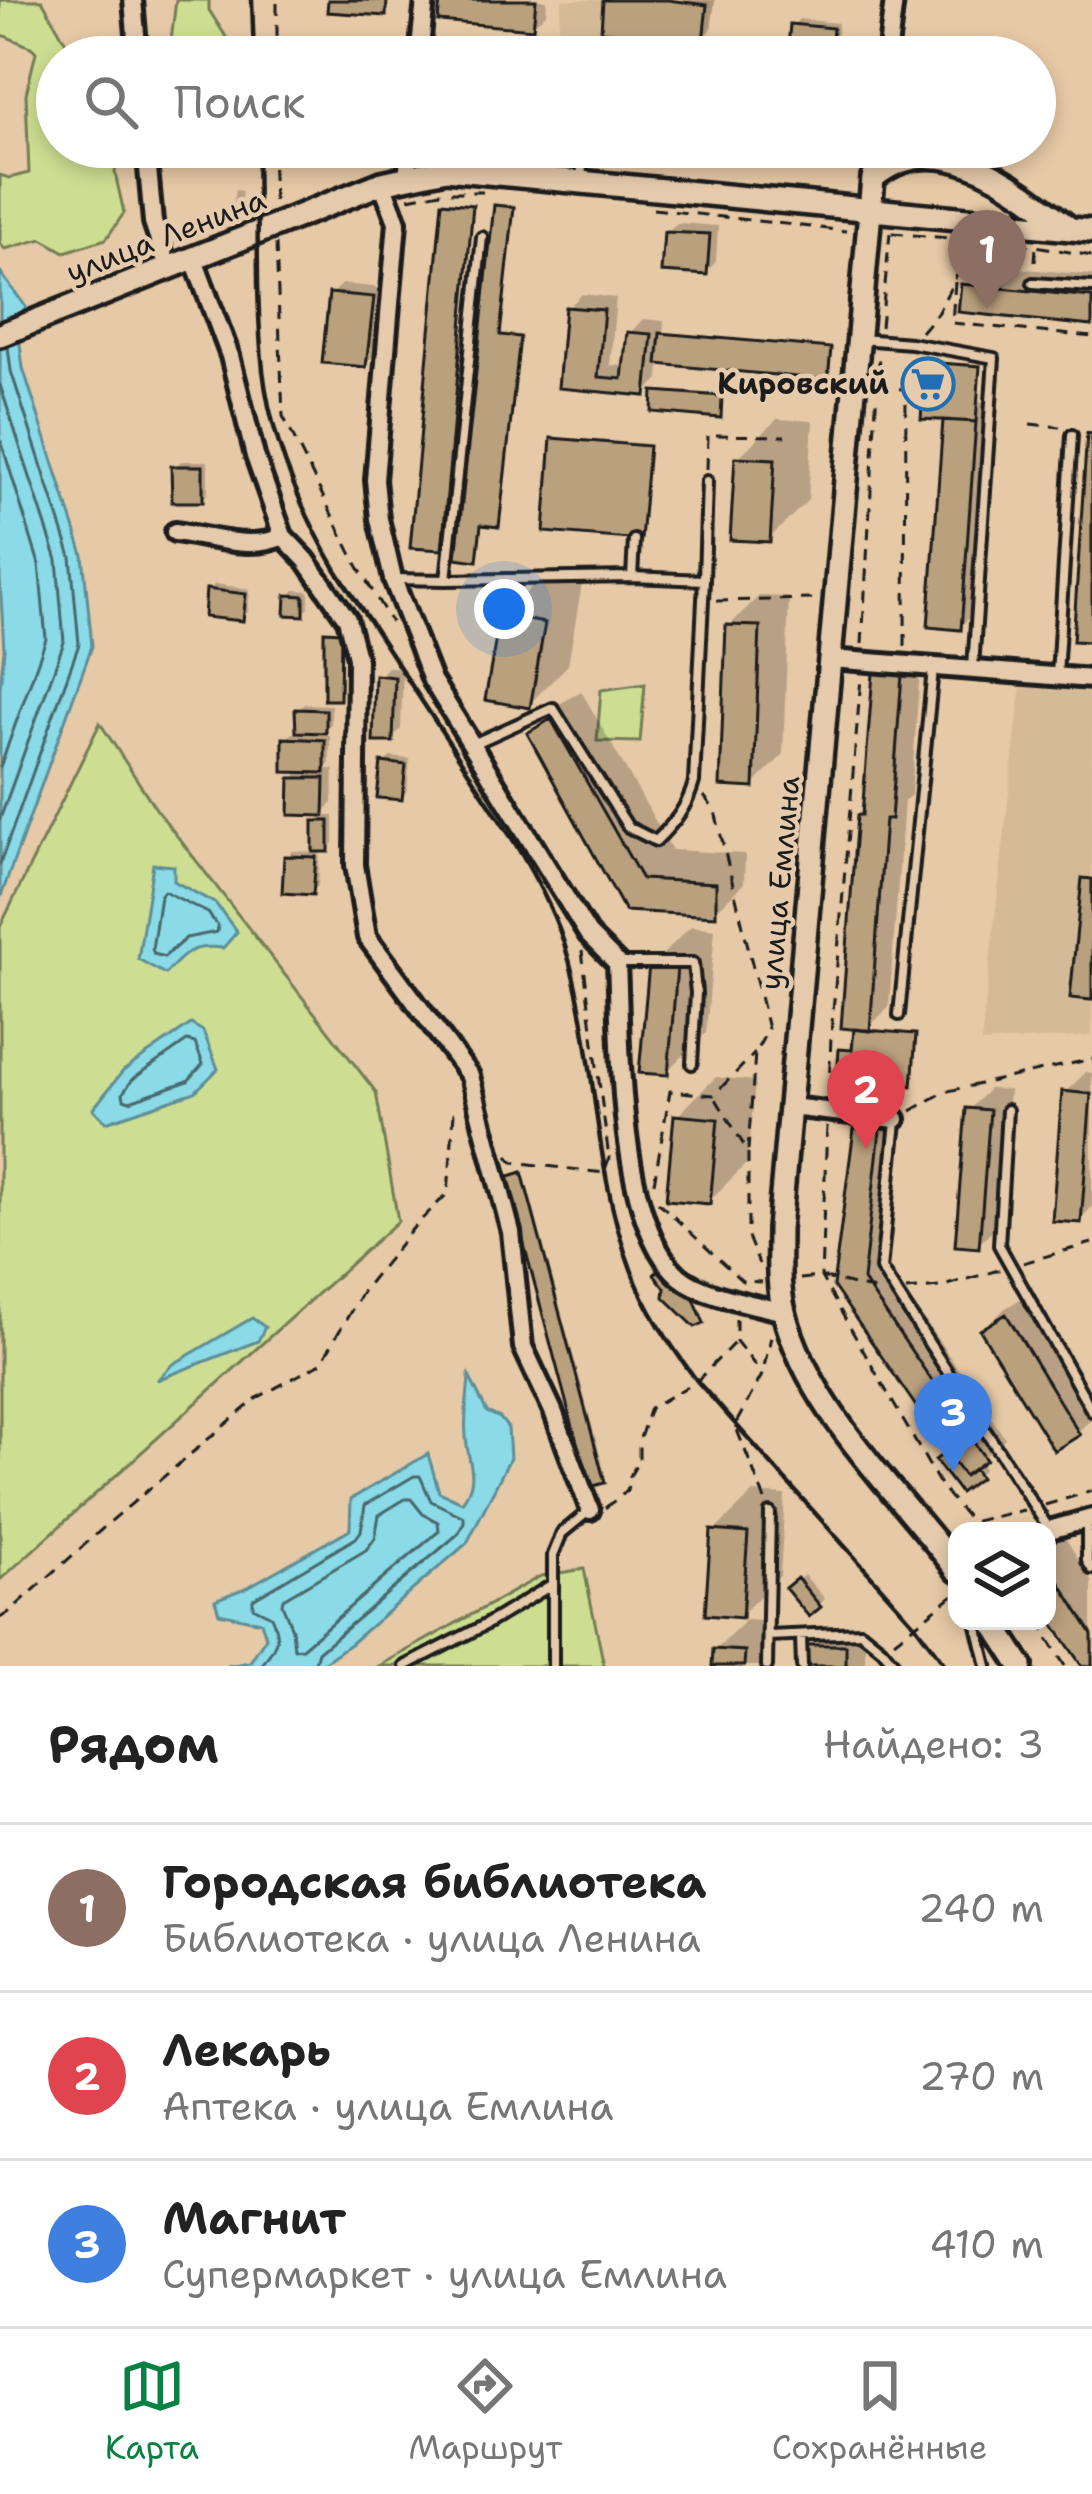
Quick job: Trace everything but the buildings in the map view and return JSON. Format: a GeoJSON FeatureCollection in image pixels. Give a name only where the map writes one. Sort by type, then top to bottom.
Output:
{"type":"FeatureCollection","features":[{"type":"Feature","properties":{"kind":"street"},"geometry":{"type":"LineString","coordinates":[[133,0],[136,36]]}},
{"type":"Feature","properties":{"kind":"street"},"geometry":{"type":"LineString","coordinates":[[421,36],[425,0]]}},
{"type":"Feature","properties":{"kind":"street"},"geometry":{"type":"LineString","coordinates":[[890,36],[894,0]]}},
{"type":"Feature","properties":{"kind":"street"},"geometry":{"type":"LineString","coordinates":[[148,168],[153,222],[168,267]]}},
{"type":"Feature","properties":{"kind":"street"},"geometry":{"type":"LineString","coordinates":[[406,178],[407,168]]}},
{"type":"Feature","properties":{"kind":"street","name":"улица Емлина"},"geometry":{"type":"LineString","coordinates":[[874,168],[868,233],[869,339],[835,598],[773,1282],[778,1311],[813,1384],[948,1554]]}},
{"type":"Feature","properties":{"kind":"street"},"geometry":{"type":"LineString","coordinates":[[873,178],[888,168]]}},
{"type":"Feature","properties":{"kind":"street"},"geometry":{"type":"LineString","coordinates":[[975,168],[1022,190],[1069,228]]}},
{"type":"Feature","properties":{"kind":"street","name":"улица Ленина"},"geometry":{"type":"LineString","coordinates":[[0,335],[193,257],[386,192],[406,178],[446,169],[1092,231]]}},
{"type":"Feature","properties":{"kind":"street"},"geometry":{"type":"LineString","coordinates":[[386,192],[397,222],[375,480],[393,580],[432,680],[588,934],[617,963],[628,1154],[655,1245],[680,1278],[713,1293],[778,1311]]}},
{"type":"Feature","properties":{"kind":"street"},"geometry":{"type":"LineString","coordinates":[[193,257],[230,356],[255,455],[284,536],[347,619],[357,657],[355,865],[367,937],[470,1076],[511,1232],[523,1347],[554,1412],[590,1510]]}},
{"type":"Feature","properties":{"kind":"street"},"geometry":{"type":"LineString","coordinates":[[175,532],[250,543],[273,542],[284,536]]}},
{"type":"Feature","properties":{"kind":"street"},"geometry":{"type":"LineString","coordinates":[[830,659],[1092,679]]}},
{"type":"Feature","properties":{"kind":"street"},"geometry":{"type":"LineString","coordinates":[[790,1107],[896,1119]]}},
{"type":"Feature","properties":{"kind":"street"},"geometry":{"type":"LineString","coordinates":[[1056,1528],[1090,1519]]}},
{"type":"Feature","properties":{"kind":"street"},"geometry":{"type":"LineString","coordinates":[[998,1630],[1021,1666]]}},
{"type":"Feature","properties":{"kind":"lane"},"geometry":{"type":"LineString","coordinates":[[581,182],[582,168]]}},
{"type":"Feature","properties":{"kind":"lane"},"geometry":{"type":"LineString","coordinates":[[446,580],[482,237]]}},
{"type":"Feature","properties":{"kind":"lane"},"geometry":{"type":"LineString","coordinates":[[1033,283],[1092,287]]}},
{"type":"Feature","properties":{"kind":"lane"},"geometry":{"type":"LineString","coordinates":[[869,339],[994,358],[972,670]]}},
{"type":"Feature","properties":{"kind":"lane"},"geometry":{"type":"LineString","coordinates":[[1057,676],[1072,435]]}},
{"type":"Feature","properties":{"kind":"lane"},"geometry":{"type":"LineString","coordinates":[[471,746],[553,708],[628,826],[656,841],[677,820],[694,782],[707,481]]}},
{"type":"Feature","properties":{"kind":"lane"},"geometry":{"type":"LineString","coordinates":[[632,577],[634,540]]}},
{"type":"Feature","properties":{"kind":"lane"},"geometry":{"type":"LineString","coordinates":[[393,580],[704,580]]}},
{"type":"Feature","properties":{"kind":"lane"},"geometry":{"type":"LineString","coordinates":[[899,1016],[933,667]]}},
{"type":"Feature","properties":{"kind":"lane"},"geometry":{"type":"LineString","coordinates":[[617,963],[693,963],[692,1064]]}},
{"type":"Feature","properties":{"kind":"lane"},"geometry":{"type":"LineString","coordinates":[[1006,1109],[1000,1245],[1092,1412]]}},
{"type":"Feature","properties":{"kind":"lane"},"geometry":{"type":"LineString","coordinates":[[896,1119],[881,1269],[1044,1522]]}},
{"type":"Feature","properties":{"kind":"lane"},"geometry":{"type":"LineString","coordinates":[[553,1666],[553,1555],[562,1533],[590,1510]]}},
{"type":"Feature","properties":{"kind":"lane"},"geometry":{"type":"LineString","coordinates":[[767,1666],[770,1513]]}},
{"type":"Feature","properties":{"kind":"lane"},"geometry":{"type":"LineString","coordinates":[[1090,1519],[1088,1561],[1092,1569]]}},
{"type":"Feature","properties":{"kind":"lane"},"geometry":{"type":"LineString","coordinates":[[405,1666],[553,1584]]}},
{"type":"Feature","properties":{"kind":"lane"},"geometry":{"type":"LineString","coordinates":[[978,1630],[987,1666]]}},
{"type":"Feature","properties":{"kind":"lane"},"geometry":{"type":"LineString","coordinates":[[768,1636],[861,1632],[896,1666]]}},
{"type":"Feature","properties":{"kind":"lane"},"geometry":{"type":"LineString","coordinates":[[801,1637],[802,1666]]}},
{"type":"Feature","properties":{"kind":"path"},"geometry":{"type":"LineString","coordinates":[[277,0],[277,36]]}},
{"type":"Feature","properties":{"kind":"path"},"geometry":{"type":"LineString","coordinates":[[386,192],[483,192]]}},
{"type":"Feature","properties":{"kind":"path"},"geometry":{"type":"LineString","coordinates":[[640,208],[868,233]]}},
{"type":"Feature","properties":{"kind":"path"},"geometry":{"type":"LineString","coordinates":[[971,1522],[942,1488],[821,1277],[831,1035],[862,661],[877,388],[869,339],[890,233],[1092,256]]}},
{"type":"Feature","properties":{"kind":"path"},"geometry":{"type":"LineString","coordinates":[[905,665],[906,389],[911,343],[938,312],[974,241]]}},
{"type":"Feature","properties":{"kind":"path"},"geometry":{"type":"LineString","coordinates":[[1034,261],[1036,247]]}},
{"type":"Feature","properties":{"kind":"path"},"geometry":{"type":"LineString","coordinates":[[955,280],[952,323],[1092,337]]}},
{"type":"Feature","properties":{"kind":"path"},"geometry":{"type":"LineString","coordinates":[[877,388],[906,389]]}},
{"type":"Feature","properties":{"kind":"path"},"geometry":{"type":"LineString","coordinates":[[1030,424],[1058,427]]}},
{"type":"Feature","properties":{"kind":"path"},"geometry":{"type":"LineString","coordinates":[[707,481],[708,434],[785,436]]}},
{"type":"Feature","properties":{"kind":"path"},"geometry":{"type":"LineString","coordinates":[[703,601],[835,598]]}},
{"type":"Feature","properties":{"kind":"path"},"geometry":{"type":"LineString","coordinates":[[694,782],[715,811],[768,1030],[755,1053],[714,1095]]}},
{"type":"Feature","properties":{"kind":"path"},"geometry":{"type":"LineString","coordinates":[[755,1053],[748,1238],[773,1282]]}},
{"type":"Feature","properties":{"kind":"path"},"geometry":{"type":"LineString","coordinates":[[896,1119],[944,1092],[1092,1058]]}},
{"type":"Feature","properties":{"kind":"path"},"geometry":{"type":"LineString","coordinates":[[714,1095],[670,1091],[651,1196],[742,1281],[821,1277],[883,1292],[940,1287],[1092,1243]]}},
{"type":"Feature","properties":{"kind":"path"},"geometry":{"type":"LineString","coordinates":[[714,1095],[748,1152]]}},
{"type":"Feature","properties":{"kind":"path"},"geometry":{"type":"LineString","coordinates":[[0,1618],[257,1398],[321,1363],[363,1290],[448,1192],[454,1113],[478,1107]]}},
{"type":"Feature","properties":{"kind":"path"},"geometry":{"type":"LineString","coordinates":[[502,1147],[513,1162],[604,1173],[609,1158],[628,1154]]}},
{"type":"Feature","properties":{"kind":"path"},"geometry":{"type":"LineString","coordinates":[[737,1300],[736,1341],[762,1375]]}},
{"type":"Feature","properties":{"kind":"path"},"geometry":{"type":"LineString","coordinates":[[770,1513],[735,1425],[762,1375],[778,1311]]}},
{"type":"Feature","properties":{"kind":"path"},"geometry":{"type":"LineString","coordinates":[[590,1510],[604,1508],[627,1491],[650,1408],[697,1381],[736,1341]]}},
{"type":"Feature","properties":{"kind":"path"},"geometry":{"type":"LineString","coordinates":[[883,1649],[948,1599]]}},
{"type":"Feature","properties":{"kind":"path"},"geometry":{"type":"LineString","coordinates":[[1043,1630],[1065,1666]]}},
{"type":"Feature","properties":{"kind":"shaded area"},"geometry":{"type":"Polygon","coordinates":[[[562,0],[715,0],[711,36],[557,36],[562,0]]]}},
{"type":"Feature","properties":{"kind":"shaded area"},"geometry":{"type":"Polygon","coordinates":[[[1021,687],[1092,693],[1092,1036],[981,1043],[1021,687]]]}},
{"type":"Feature","properties":{"kind":"green space"},"geometry":{"type":"Polygon","coordinates":[[[0,0],[42,0],[62,36],[36,36],[36,52],[0,34],[0,0]]]}},
{"type":"Feature","properties":{"kind":"green space"},"geometry":{"type":"Polygon","coordinates":[[[176,0],[209,0],[209,10],[225,36],[172,36],[176,0]]]}},
{"type":"Feature","properties":{"kind":"green space"},"geometry":{"type":"Polygon","coordinates":[[[36,52],[36,168],[116,168],[124,213],[106,239],[65,252],[42,239],[5,249],[0,244],[0,175],[9,178],[29,173],[26,94],[36,52]]]}},
{"type":"Feature","properties":{"kind":"green space"},"geometry":{"type":"Polygon","coordinates":[[[645,684],[640,742],[597,741],[601,690],[645,684]]]}},
{"type":"Feature","properties":{"kind":"green space"},"geometry":{"type":"Polygon","coordinates":[[[100,723],[156,809],[376,1092],[398,1221],[0,1580],[0,927],[100,723]]]}},
{"type":"Feature","properties":{"kind":"green space"},"geometry":{"type":"Polygon","coordinates":[[[584,1569],[604,1666],[379,1666],[541,1576],[584,1569]]]}},
{"type":"Feature","properties":{"kind":"water"},"geometry":{"type":"Polygon","coordinates":[[[0,272],[26,307],[19,336],[23,368],[83,555],[92,646],[0,899],[4,650],[0,272]]]}},
{"type":"Feature","properties":{"kind":"water"},"geometry":{"type":"Polygon","coordinates":[[[153,864],[174,866],[174,881],[216,904],[237,932],[223,948],[190,952],[165,974],[138,959],[153,864]]]}},
{"type":"Feature","properties":{"kind":"water"},"geometry":{"type":"Polygon","coordinates":[[[191,1024],[203,1031],[218,1069],[195,1092],[106,1122],[93,1109],[123,1071],[191,1024]]]}},
{"type":"Feature","properties":{"kind":"water"},"geometry":{"type":"Polygon","coordinates":[[[252,1318],[265,1327],[258,1341],[157,1380],[172,1365],[252,1318]]]}},
{"type":"Feature","properties":{"kind":"water"},"geometry":{"type":"Polygon","coordinates":[[[469,1376],[487,1412],[508,1428],[510,1458],[467,1543],[319,1666],[227,1666],[250,1662],[266,1637],[261,1622],[219,1613],[215,1600],[248,1587],[350,1529],[351,1499],[428,1454],[439,1492],[462,1502],[472,1477],[466,1429],[469,1376]]]}},
{"type":"Feature","properties":{"kind":"railway"},"geometry":{"type":"LineString","coordinates":[[252,0],[253,36]]}},
{"type":"Feature","properties":{"kind":"railway"},"geometry":{"type":"LineString","coordinates":[[257,168],[261,342],[267,396],[280,448],[336,570],[515,843],[554,917],[575,983],[608,1189],[637,1284],[697,1381],[916,1626],[946,1666]]}},
{"type":"Feature","properties":{"kind":"place","name":"Городская библиотека"},"geometry":{"type":"Point","coordinates":[987,309]}},
{"type":"Feature","properties":{"kind":"place","name":"Кировский"},"geometry":{"type":"Point","coordinates":[928,384]}},
{"type":"Feature","properties":{"kind":"place","name":"Лекарь"},"geometry":{"type":"Point","coordinates":[866,1149]}},
{"type":"Feature","properties":{"kind":"place","name":"Магнит"},"geometry":{"type":"Point","coordinates":[953,1472]}}]}
